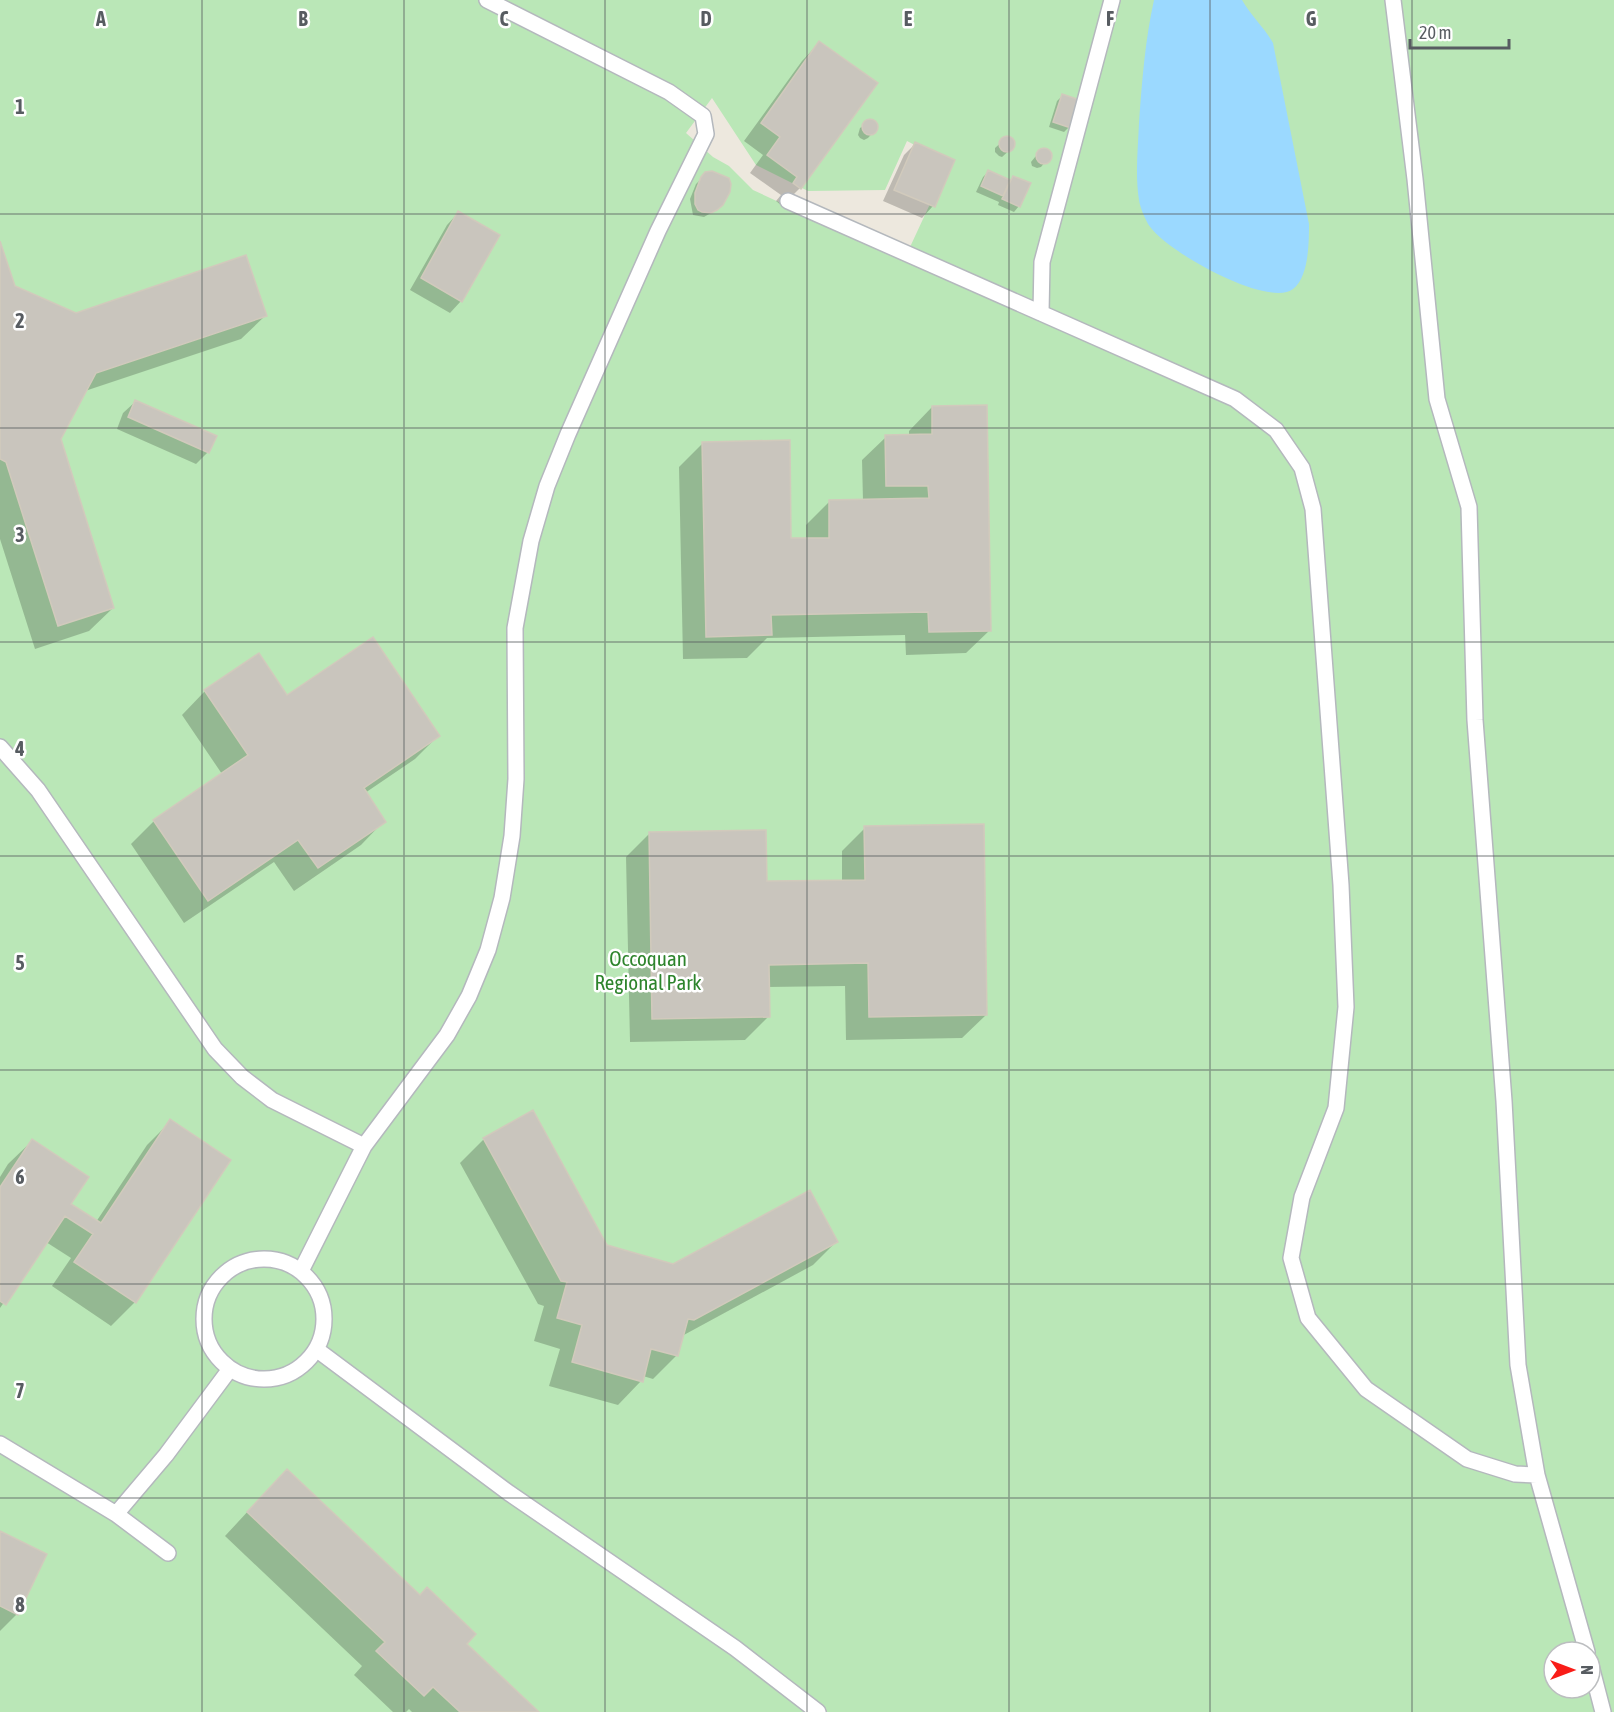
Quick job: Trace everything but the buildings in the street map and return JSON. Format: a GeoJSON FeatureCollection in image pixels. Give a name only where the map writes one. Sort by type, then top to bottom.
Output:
{"type":"FeatureCollection","features":[{"type":"Feature","properties":{"kind":"lane"},"geometry":{"type":"LineString","coordinates":[[301,1271],[364,1146],[447,1035],[469,996],[488,950],[502,898],[512,836],[516,779],[515,627],[531,541],[547,486],[568,434],[658,231],[706,134],[703,116],[669,92],[488,0]]}},
{"type":"Feature","properties":{"kind":"lane"},"geometry":{"type":"LineString","coordinates":[[1041,313],[1042,262],[1112,0]]}},
{"type":"Feature","properties":{"kind":"lane"},"geometry":{"type":"LineString","coordinates":[[1393,0],[1415,179],[1437,399],[1469,507],[1475,720],[1504,1101],[1518,1365],[1537,1475],[1584,1640]]}},
{"type":"Feature","properties":{"kind":"lane"},"geometry":{"type":"LineString","coordinates":[[788,201],[1235,399],[1276,430],[1302,468],[1313,509],[1341,885],[1346,1007],[1336,1108],[1302,1197],[1291,1258],[1308,1318],[1366,1389],[1467,1459],[1515,1474],[1537,1475]]}},
{"type":"Feature","properties":{"kind":"lane"},"geometry":{"type":"LineString","coordinates":[[0,747],[38,790],[215,1049],[242,1077],[272,1100],[364,1146]]}},
{"type":"Feature","properties":{"kind":"lane"},"geometry":{"type":"LineString","coordinates":[[265,1259],[284,1262],[301,1271],[313,1284],[324,1316],[322,1333],[316,1349],[304,1364],[287,1375],[268,1379],[248,1377],[230,1369],[217,1356],[207,1339],[204,1320],[207,1301],[215,1284],[229,1270],[246,1262],[265,1259]]}},
{"type":"Feature","properties":{"kind":"lane"},"geometry":{"type":"LineString","coordinates":[[316,1349],[509,1493],[735,1648],[818,1712]]}},
{"type":"Feature","properties":{"kind":"lane"},"geometry":{"type":"LineString","coordinates":[[116,1514],[165,1455],[230,1369]]}},
{"type":"Feature","properties":{"kind":"lane"},"geometry":{"type":"LineString","coordinates":[[0,1444],[116,1514],[168,1552]]}},
{"type":"Feature","properties":{"kind":"green space","name":"Occoquan Regional Park"},"geometry":{"type":"Polygon","coordinates":[[[0,0],[1614,0],[1614,1712],[0,1712],[0,0]],[[712,98],[686,133],[713,157],[729,166],[753,190],[904,260],[949,163],[907,141],[885,190],[808,191],[756,165],[712,98]]]}},
{"type":"Feature","properties":{"kind":"water"},"geometry":{"type":"Polygon","coordinates":[[[1154,0],[1242,0],[1273,43],[1309,224],[1305,268],[1293,289],[1280,293],[1261,291],[1215,273],[1171,246],[1156,233],[1146,220],[1139,200],[1137,162],[1144,61],[1154,0]]]}}]}
